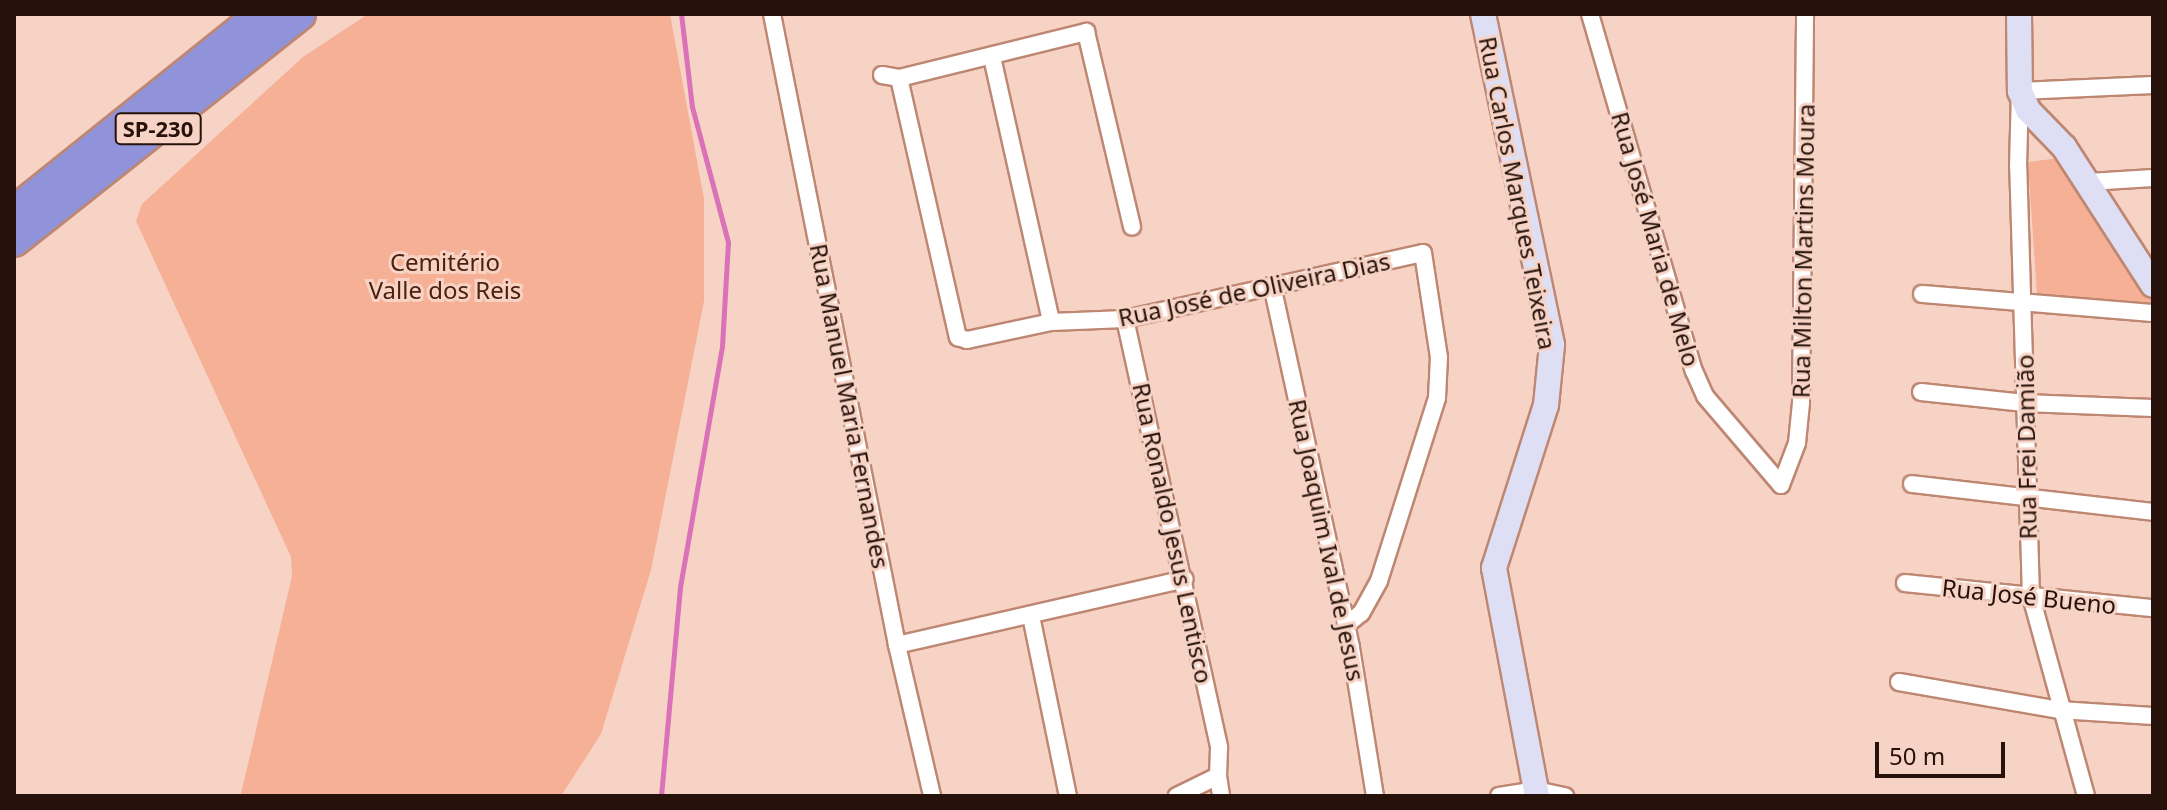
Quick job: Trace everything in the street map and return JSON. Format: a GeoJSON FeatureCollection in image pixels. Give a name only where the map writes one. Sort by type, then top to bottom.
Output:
{"type":"FeatureCollection","features":[{"type":"Feature","properties":{"kind":"highway","name":"SP-230"},"geometry":{"type":"LineString","coordinates":[[14,212],[261,14]]}},
{"type":"Feature","properties":{"kind":"highway","name":"SP-230"},"geometry":{"type":"LineString","coordinates":[[14,241],[300,14]]}},
{"type":"Feature","properties":{"kind":"street","name":"Rua Manuel Maria Fernandes"},"geometry":{"type":"LineString","coordinates":[[772,14],[794,90],[897,645],[932,796]]}},
{"type":"Feature","properties":{"kind":"street","name":"Rua Carlos Marques Teixeira"},"geometry":{"type":"LineString","coordinates":[[1483,14],[1552,345],[1546,405],[1494,568],[1536,793]]}},
{"type":"Feature","properties":{"kind":"street","name":"Rua José Maria de Melo"},"geometry":{"type":"LineString","coordinates":[[1590,14],[1694,371],[1705,396],[1781,485]]}},
{"type":"Feature","properties":{"kind":"street","name":"Rua Milton Martins Moura"},"geometry":{"type":"LineString","coordinates":[[1781,485],[1797,443],[1801,403],[1805,14]]}},
{"type":"Feature","properties":{"kind":"street"},"geometry":{"type":"LineString","coordinates":[[2019,14],[2020,91],[2028,110],[2089,182],[2150,278]]}},
{"type":"Feature","properties":{"kind":"street"},"geometry":{"type":"LineString","coordinates":[[1051,322],[992,57],[1086,32],[1132,227]]}},
{"type":"Feature","properties":{"kind":"street","name":"Rua José de Oliveira Dias"},"geometry":{"type":"LineString","coordinates":[[992,57],[891,76],[952,324],[958,337],[967,340],[1051,322],[1125,319],[1423,253],[1439,357],[1437,398],[1379,581],[1361,613],[1346,625]]}},
{"type":"Feature","properties":{"kind":"street"},"geometry":{"type":"LineString","coordinates":[[2020,91],[2153,85]]}},
{"type":"Feature","properties":{"kind":"street","name":"Rua Frei Damião"},"geometry":{"type":"LineString","coordinates":[[2020,91],[2026,501],[2031,597],[2059,710],[2086,796]]}},
{"type":"Feature","properties":{"kind":"street"},"geometry":{"type":"LineString","coordinates":[[2089,182],[2153,178]]}},
{"type":"Feature","properties":{"kind":"street","name":"Rua Joaquim Ival de Jesus"},"geometry":{"type":"LineString","coordinates":[[1272,285],[1346,625],[1375,796]]}},
{"type":"Feature","properties":{"kind":"street"},"geometry":{"type":"LineString","coordinates":[[1922,294],[2153,313]]}},
{"type":"Feature","properties":{"kind":"street","name":"Rua Ronaldo Jesus Lentisco"},"geometry":{"type":"LineString","coordinates":[[1125,319],[1185,579],[1219,748],[1221,796]]}},
{"type":"Feature","properties":{"kind":"street"},"geometry":{"type":"LineString","coordinates":[[1921,392],[2024,403],[2153,408]]}},
{"type":"Feature","properties":{"kind":"street"},"geometry":{"type":"LineString","coordinates":[[1912,484],[2026,501],[2153,512]]}},
{"type":"Feature","properties":{"kind":"street"},"geometry":{"type":"LineString","coordinates":[[897,645],[1185,579]]}},
{"type":"Feature","properties":{"kind":"street","name":"Rua José Bueno"},"geometry":{"type":"LineString","coordinates":[[1905,583],[2153,608]]}},
{"type":"Feature","properties":{"kind":"street"},"geometry":{"type":"LineString","coordinates":[[1031,616],[1068,796]]}},
{"type":"Feature","properties":{"kind":"street"},"geometry":{"type":"LineString","coordinates":[[1899,682],[2059,710],[2153,716]]}},
{"type":"Feature","properties":{"kind":"street"},"geometry":{"type":"LineString","coordinates":[[1177,796],[1218,776]]}},
{"type":"Feature","properties":{"kind":"street"},"geometry":{"type":"LineString","coordinates":[[1499,796],[1536,793],[1565,796]]}},
{"type":"Feature","properties":{"kind":"green space","name":"Cemitério Valle dos Reis"},"geometry":{"type":"Polygon","coordinates":[[[368,14],[670,14],[704,199],[704,301],[651,570],[601,734],[561,796],[241,794],[292,576],[291,557],[136,221],[142,204],[303,57],[368,14]]]}},
{"type":"Feature","properties":{"kind":"green space"},"geometry":{"type":"Polygon","coordinates":[[[2067,157],[2153,306],[2037,295],[2028,162],[2067,157]]]}},
{"type":"Feature","properties":{"kind":"waterway"},"geometry":{"type":"LineString","coordinates":[[661,796],[680,587],[722,346],[728,242],[692,107],[681,14]]}}]}
